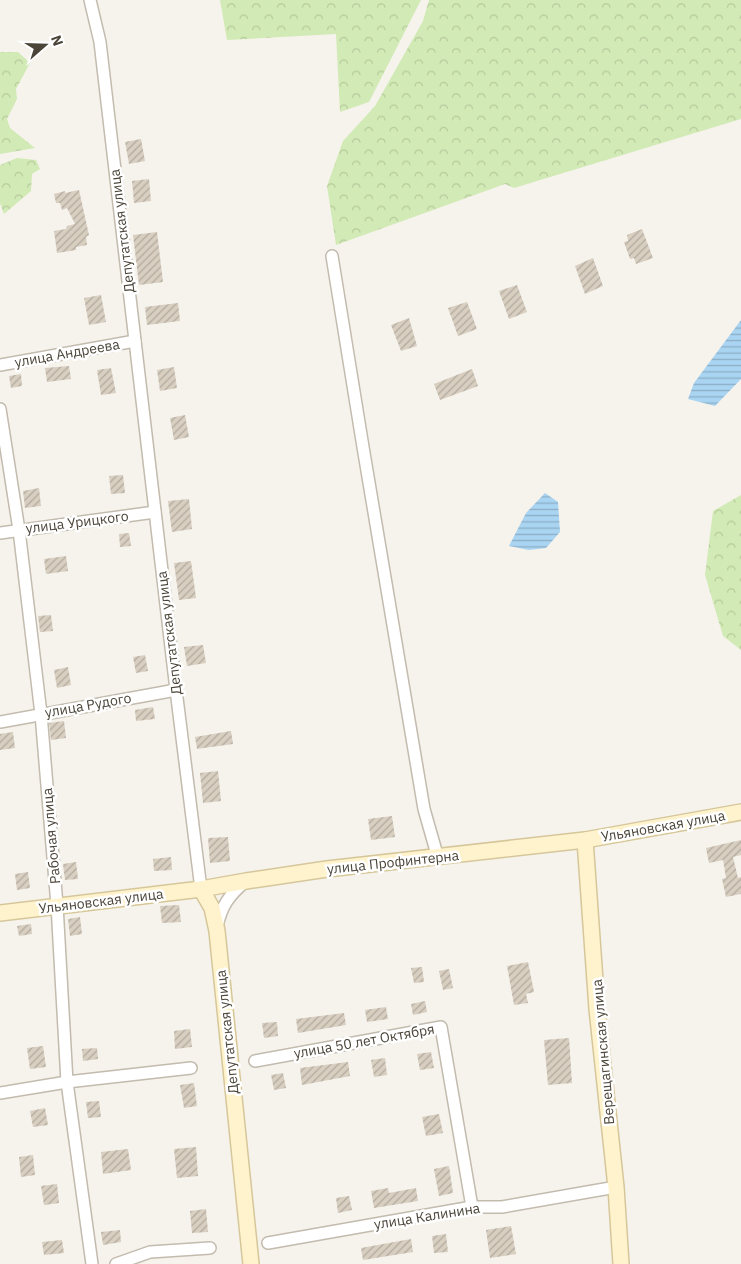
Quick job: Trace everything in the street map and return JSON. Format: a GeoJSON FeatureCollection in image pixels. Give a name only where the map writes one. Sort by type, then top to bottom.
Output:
{"type":"FeatureCollection","features":[{"type":"Feature","properties":{"kind":"main road","name":"Ульяновская улица"},"geometry":{"type":"LineString","coordinates":[[585,840],[741,812]]}},
{"type":"Feature","properties":{"kind":"main road","name":"улица Профинтерна"},"geometry":{"type":"LineString","coordinates":[[201,889],[246,880],[327,869],[585,840]]}},
{"type":"Feature","properties":{"kind":"main road","name":"Верещагинская улица"},"geometry":{"type":"LineString","coordinates":[[585,840],[597,1009],[616,1187],[621,1264]]}},
{"type":"Feature","properties":{"kind":"main road","name":"Ульяновская улица"},"geometry":{"type":"LineString","coordinates":[[0,912],[201,889]]}},
{"type":"Feature","properties":{"kind":"main road","name":"Депутатская улица"},"geometry":{"type":"LineString","coordinates":[[201,889],[212,908],[217,931],[251,1264]]}},
{"type":"Feature","properties":{"kind":"street","name":"Депутатская улица"},"geometry":{"type":"LineString","coordinates":[[90,0],[100,42],[201,889]]}},
{"type":"Feature","properties":{"kind":"street"},"geometry":{"type":"LineString","coordinates":[[332,256],[424,809],[438,858]]}},
{"type":"Feature","properties":{"kind":"street","name":"улица Андреева"},"geometry":{"type":"LineString","coordinates":[[0,365],[135,341]]}},
{"type":"Feature","properties":{"kind":"street","name":"Рабочая улица"},"geometry":{"type":"LineString","coordinates":[[0,409],[19,530],[41,714],[57,905],[67,1082],[92,1264]]}},
{"type":"Feature","properties":{"kind":"street","name":"улица Урицкого"},"geometry":{"type":"LineString","coordinates":[[0,533],[155,512]]}},
{"type":"Feature","properties":{"kind":"street","name":"улица Рудого"},"geometry":{"type":"LineString","coordinates":[[0,722],[176,690]]}},
{"type":"Feature","properties":{"kind":"street"},"geometry":{"type":"LineString","coordinates":[[217,931],[219,914],[225,903],[233,892],[246,880]]}},
{"type":"Feature","properties":{"kind":"street","name":"улица 50 лет Октября"},"geometry":{"type":"LineString","coordinates":[[255,1061],[442,1027],[472,1207]]}},
{"type":"Feature","properties":{"kind":"street"},"geometry":{"type":"LineString","coordinates":[[0,1093],[67,1082],[191,1068]]}},
{"type":"Feature","properties":{"kind":"street","name":"улица Калинина"},"geometry":{"type":"LineString","coordinates":[[268,1243],[472,1207],[502,1207],[616,1187]]}},
{"type":"Feature","properties":{"kind":"street"},"geometry":{"type":"LineString","coordinates":[[116,1264],[150,1252],[210,1248]]}},
{"type":"Feature","properties":{"kind":"green space"},"geometry":{"type":"Polygon","coordinates":[[[220,0],[421,0],[369,102],[340,112],[336,34],[227,40],[220,0]]]}},
{"type":"Feature","properties":{"kind":"green space"},"geometry":{"type":"Polygon","coordinates":[[[429,0],[741,0],[741,119],[514,188],[505,184],[336,245],[327,186],[343,141],[375,106],[423,21],[429,0]]]}},
{"type":"Feature","properties":{"kind":"green space"},"geometry":{"type":"Polygon","coordinates":[[[0,52],[18,52],[30,63],[16,89],[17,99],[7,119],[10,128],[35,148],[0,154],[0,52]]]}},
{"type":"Feature","properties":{"kind":"green space"},"geometry":{"type":"Polygon","coordinates":[[[17,158],[36,160],[40,169],[32,174],[31,191],[4,214],[0,203],[0,165],[17,158]]]}},
{"type":"Feature","properties":{"kind":"green space"},"geometry":{"type":"Polygon","coordinates":[[[741,495],[741,650],[723,636],[705,575],[713,511],[741,495]]]}},
{"type":"Feature","properties":{"kind":"water"},"geometry":{"type":"Polygon","coordinates":[[[741,320],[741,379],[715,406],[688,399],[694,383],[741,320]]]}},
{"type":"Feature","properties":{"kind":"water"},"geometry":{"type":"Polygon","coordinates":[[[545,493],[558,502],[560,532],[546,548],[529,550],[509,546],[526,513],[545,493]]]}},
{"type":"Feature","properties":{"kind":"building"},"geometry":{"type":"Polygon","coordinates":[[[141,139],[145,161],[129,164],[125,142],[141,139]]]}},
{"type":"Feature","properties":{"kind":"building"},"geometry":{"type":"Polygon","coordinates":[[[149,179],[151,201],[134,203],[132,181],[149,179]]]}},
{"type":"Feature","properties":{"kind":"building"},"geometry":{"type":"Polygon","coordinates":[[[79,190],[89,235],[86,237],[87,245],[76,247],[76,250],[57,253],[54,231],[66,229],[67,226],[75,224],[67,208],[62,210],[60,203],[56,203],[54,194],[79,190]]]}},
{"type":"Feature","properties":{"kind":"building"},"geometry":{"type":"Polygon","coordinates":[[[642,229],[653,258],[636,264],[634,258],[630,259],[624,242],[628,241],[627,235],[642,229]]]}},
{"type":"Feature","properties":{"kind":"building"},"geometry":{"type":"Polygon","coordinates":[[[157,232],[163,282],[139,285],[133,235],[157,232]]]}},
{"type":"Feature","properties":{"kind":"building"},"geometry":{"type":"Polygon","coordinates":[[[593,258],[603,286],[585,294],[575,266],[593,258]]]}},
{"type":"Feature","properties":{"kind":"building"},"geometry":{"type":"Polygon","coordinates":[[[517,285],[527,312],[509,319],[499,291],[517,285]]]}},
{"type":"Feature","properties":{"kind":"building"},"geometry":{"type":"Polygon","coordinates":[[[101,295],[106,322],[89,325],[84,298],[101,295]]]}},
{"type":"Feature","properties":{"kind":"building"},"geometry":{"type":"Polygon","coordinates":[[[467,302],[477,329],[458,336],[448,308],[467,302]]]}},
{"type":"Feature","properties":{"kind":"building"},"geometry":{"type":"Polygon","coordinates":[[[178,303],[180,321],[147,325],[145,307],[178,303]]]}},
{"type":"Feature","properties":{"kind":"building"},"geometry":{"type":"Polygon","coordinates":[[[409,318],[417,346],[401,351],[391,325],[409,318]]]}},
{"type":"Feature","properties":{"kind":"building"},"geometry":{"type":"Polygon","coordinates":[[[69,366],[71,379],[47,382],[45,368],[69,366]]]}},
{"type":"Feature","properties":{"kind":"building"},"geometry":{"type":"Polygon","coordinates":[[[174,367],[177,388],[160,391],[157,370],[174,367]]]}},
{"type":"Feature","properties":{"kind":"building"},"geometry":{"type":"Polygon","coordinates":[[[111,368],[116,393],[101,395],[97,370],[111,368]]]}},
{"type":"Feature","properties":{"kind":"building"},"geometry":{"type":"Polygon","coordinates":[[[472,369],[478,386],[440,400],[434,384],[472,369]]]}},
{"type":"Feature","properties":{"kind":"building"},"geometry":{"type":"Polygon","coordinates":[[[21,374],[22,386],[11,388],[9,376],[21,374]]]}},
{"type":"Feature","properties":{"kind":"building"},"geometry":{"type":"Polygon","coordinates":[[[185,415],[189,437],[174,440],[170,418],[185,415]]]}},
{"type":"Feature","properties":{"kind":"building"},"geometry":{"type":"Polygon","coordinates":[[[123,475],[125,493],[111,494],[109,476],[123,475]]]}},
{"type":"Feature","properties":{"kind":"building"},"geometry":{"type":"Polygon","coordinates":[[[39,488],[41,506],[25,508],[23,491],[39,488]]]}},
{"type":"Feature","properties":{"kind":"building"},"geometry":{"type":"Polygon","coordinates":[[[189,499],[192,529],[172,532],[168,501],[189,499]]]}},
{"type":"Feature","properties":{"kind":"building"},"geometry":{"type":"Polygon","coordinates":[[[129,533],[131,546],[120,547],[119,534],[129,533]]]}},
{"type":"Feature","properties":{"kind":"building"},"geometry":{"type":"Polygon","coordinates":[[[66,556],[68,571],[46,574],[44,559],[66,556]]]}},
{"type":"Feature","properties":{"kind":"building"},"geometry":{"type":"Polygon","coordinates":[[[191,561],[196,598],[179,600],[174,563],[191,561]]]}},
{"type":"Feature","properties":{"kind":"building"},"geometry":{"type":"Polygon","coordinates":[[[51,615],[53,631],[40,632],[38,616],[51,615]]]}},
{"type":"Feature","properties":{"kind":"building"},"geometry":{"type":"Polygon","coordinates":[[[203,645],[206,663],[187,666],[184,647],[203,645]]]}},
{"type":"Feature","properties":{"kind":"building"},"geometry":{"type":"Polygon","coordinates":[[[145,655],[148,671],[136,673],[133,657],[145,655]]]}},
{"type":"Feature","properties":{"kind":"building"},"geometry":{"type":"Polygon","coordinates":[[[68,667],[71,685],[57,688],[54,670],[68,667]]]}},
{"type":"Feature","properties":{"kind":"building"},"geometry":{"type":"Polygon","coordinates":[[[153,707],[155,719],[136,721],[135,710],[153,707]]]}},
{"type":"Feature","properties":{"kind":"building"},"geometry":{"type":"Polygon","coordinates":[[[64,721],[66,738],[51,740],[49,723],[64,721]]]}},
{"type":"Feature","properties":{"kind":"building"},"geometry":{"type":"Polygon","coordinates":[[[231,731],[233,744],[197,749],[195,737],[231,731]]]}},
{"type":"Feature","properties":{"kind":"building"},"geometry":{"type":"Polygon","coordinates":[[[13,732],[15,748],[0,750],[0,734],[13,732]]]}},
{"type":"Feature","properties":{"kind":"building"},"geometry":{"type":"Polygon","coordinates":[[[218,771],[221,801],[203,803],[200,773],[218,771]]]}},
{"type":"Feature","properties":{"kind":"building"},"geometry":{"type":"Polygon","coordinates":[[[392,816],[395,837],[371,840],[368,819],[392,816]]]}},
{"type":"Feature","properties":{"kind":"building"},"geometry":{"type":"Polygon","coordinates":[[[228,837],[230,861],[210,863],[208,838],[228,837]]]}},
{"type":"Feature","properties":{"kind":"building"},"geometry":{"type":"Polygon","coordinates":[[[741,840],[741,855],[733,857],[738,878],[741,877],[741,894],[726,897],[722,879],[726,878],[723,860],[709,863],[706,848],[741,840]]]}},
{"type":"Feature","properties":{"kind":"building"},"geometry":{"type":"Polygon","coordinates":[[[171,857],[172,870],[154,871],[153,859],[171,857]]]}},
{"type":"Feature","properties":{"kind":"building"},"geometry":{"type":"Polygon","coordinates":[[[76,862],[78,879],[65,880],[63,864],[76,862]]]}},
{"type":"Feature","properties":{"kind":"building"},"geometry":{"type":"Polygon","coordinates":[[[28,872],[30,888],[17,890],[15,874],[28,872]]]}},
{"type":"Feature","properties":{"kind":"building"},"geometry":{"type":"Polygon","coordinates":[[[179,905],[181,922],[162,923],[160,906],[179,905]]]}},
{"type":"Feature","properties":{"kind":"building"},"geometry":{"type":"Polygon","coordinates":[[[80,917],[82,934],[70,936],[68,919],[80,917]]]}},
{"type":"Feature","properties":{"kind":"building"},"geometry":{"type":"Polygon","coordinates":[[[31,924],[32,934],[19,936],[17,926],[31,924]]]}},
{"type":"Feature","properties":{"kind":"building"},"geometry":{"type":"Polygon","coordinates":[[[528,962],[534,992],[526,994],[528,1003],[514,1005],[507,966],[528,962]]]}},
{"type":"Feature","properties":{"kind":"building"},"geometry":{"type":"Polygon","coordinates":[[[422,967],[424,982],[414,983],[411,968],[422,967]]]}},
{"type":"Feature","properties":{"kind":"building"},"geometry":{"type":"Polygon","coordinates":[[[449,969],[453,988],[443,990],[439,971],[449,969]]]}},
{"type":"Feature","properties":{"kind":"building"},"geometry":{"type":"Polygon","coordinates":[[[425,1001],[427,1012],[413,1015],[411,1004],[425,1001]]]}},
{"type":"Feature","properties":{"kind":"building"},"geometry":{"type":"Polygon","coordinates":[[[386,1007],[388,1019],[367,1022],[365,1010],[386,1007]]]}},
{"type":"Feature","properties":{"kind":"building"},"geometry":{"type":"Polygon","coordinates":[[[344,1013],[346,1025],[298,1033],[296,1019],[344,1013]]]}},
{"type":"Feature","properties":{"kind":"building"},"geometry":{"type":"Polygon","coordinates":[[[277,1022],[278,1036],[264,1038],[262,1023],[277,1022]]]}},
{"type":"Feature","properties":{"kind":"building"},"geometry":{"type":"Polygon","coordinates":[[[190,1029],[192,1047],[175,1049],[174,1031],[190,1029]]]}},
{"type":"Feature","properties":{"kind":"building"},"geometry":{"type":"Polygon","coordinates":[[[569,1038],[572,1083],[548,1085],[544,1040],[569,1038]]]}},
{"type":"Feature","properties":{"kind":"building"},"geometry":{"type":"Polygon","coordinates":[[[43,1046],[46,1067],[30,1069],[27,1048],[43,1046]]]}},
{"type":"Feature","properties":{"kind":"building"},"geometry":{"type":"Polygon","coordinates":[[[97,1048],[98,1059],[83,1061],[82,1049],[97,1048]]]}},
{"type":"Feature","properties":{"kind":"building"},"geometry":{"type":"Polygon","coordinates":[[[431,1052],[434,1068],[420,1070],[417,1054],[431,1052]]]}},
{"type":"Feature","properties":{"kind":"building"},"geometry":{"type":"Polygon","coordinates":[[[385,1058],[387,1075],[374,1077],[371,1060],[385,1058]]]}},
{"type":"Feature","properties":{"kind":"building"},"geometry":{"type":"Polygon","coordinates":[[[348,1062],[350,1076],[302,1085],[300,1068],[348,1062]]]}},
{"type":"Feature","properties":{"kind":"building"},"geometry":{"type":"Polygon","coordinates":[[[283,1073],[286,1088],[274,1090],[271,1075],[283,1073]]]}},
{"type":"Feature","properties":{"kind":"building"},"geometry":{"type":"Polygon","coordinates":[[[194,1083],[197,1106],[184,1108],[180,1085],[194,1083]]]}},
{"type":"Feature","properties":{"kind":"building"},"geometry":{"type":"Polygon","coordinates":[[[99,1101],[101,1117],[88,1118],[86,1102],[99,1101]]]}},
{"type":"Feature","properties":{"kind":"building"},"geometry":{"type":"Polygon","coordinates":[[[45,1108],[48,1125],[33,1127],[30,1111],[45,1108]]]}},
{"type":"Feature","properties":{"kind":"building"},"geometry":{"type":"Polygon","coordinates":[[[439,1114],[443,1133],[426,1136],[422,1117],[439,1114]]]}},
{"type":"Feature","properties":{"kind":"building"},"geometry":{"type":"Polygon","coordinates":[[[196,1147],[198,1176],[177,1178],[174,1149],[196,1147]]]}},
{"type":"Feature","properties":{"kind":"building"},"geometry":{"type":"Polygon","coordinates":[[[128,1149],[131,1170],[103,1174],[101,1152],[128,1149]]]}},
{"type":"Feature","properties":{"kind":"building"},"geometry":{"type":"Polygon","coordinates":[[[33,1155],[35,1175],[21,1177],[19,1157],[33,1155]]]}},
{"type":"Feature","properties":{"kind":"building"},"geometry":{"type":"Polygon","coordinates":[[[449,1166],[453,1193],[439,1196],[434,1169],[449,1166]]]}},
{"type":"Feature","properties":{"kind":"building"},"geometry":{"type":"Polygon","coordinates":[[[57,1184],[59,1203],[44,1205],[41,1186],[57,1184]]]}},
{"type":"Feature","properties":{"kind":"building"},"geometry":{"type":"Polygon","coordinates":[[[388,1188],[389,1193],[416,1188],[418,1201],[374,1208],[371,1191],[388,1188]]]}},
{"type":"Feature","properties":{"kind":"building"},"geometry":{"type":"Polygon","coordinates":[[[349,1196],[352,1210],[338,1213],[336,1198],[349,1196]]]}},
{"type":"Feature","properties":{"kind":"building"},"geometry":{"type":"Polygon","coordinates":[[[206,1209],[208,1232],[192,1233],[190,1211],[206,1209]]]}},
{"type":"Feature","properties":{"kind":"building"},"geometry":{"type":"Polygon","coordinates":[[[511,1226],[516,1254],[490,1258],[486,1230],[511,1226]]]}},
{"type":"Feature","properties":{"kind":"building"},"geometry":{"type":"Polygon","coordinates":[[[120,1230],[121,1242],[103,1245],[101,1232],[120,1230]]]}},
{"type":"Feature","properties":{"kind":"building"},"geometry":{"type":"Polygon","coordinates":[[[446,1234],[448,1252],[434,1253],[432,1236],[446,1234]]]}},
{"type":"Feature","properties":{"kind":"building"},"geometry":{"type":"Polygon","coordinates":[[[411,1239],[413,1252],[363,1260],[361,1248],[411,1239]]]}},
{"type":"Feature","properties":{"kind":"building"},"geometry":{"type":"Polygon","coordinates":[[[62,1240],[64,1253],[44,1255],[42,1242],[62,1240]]]}}]}
